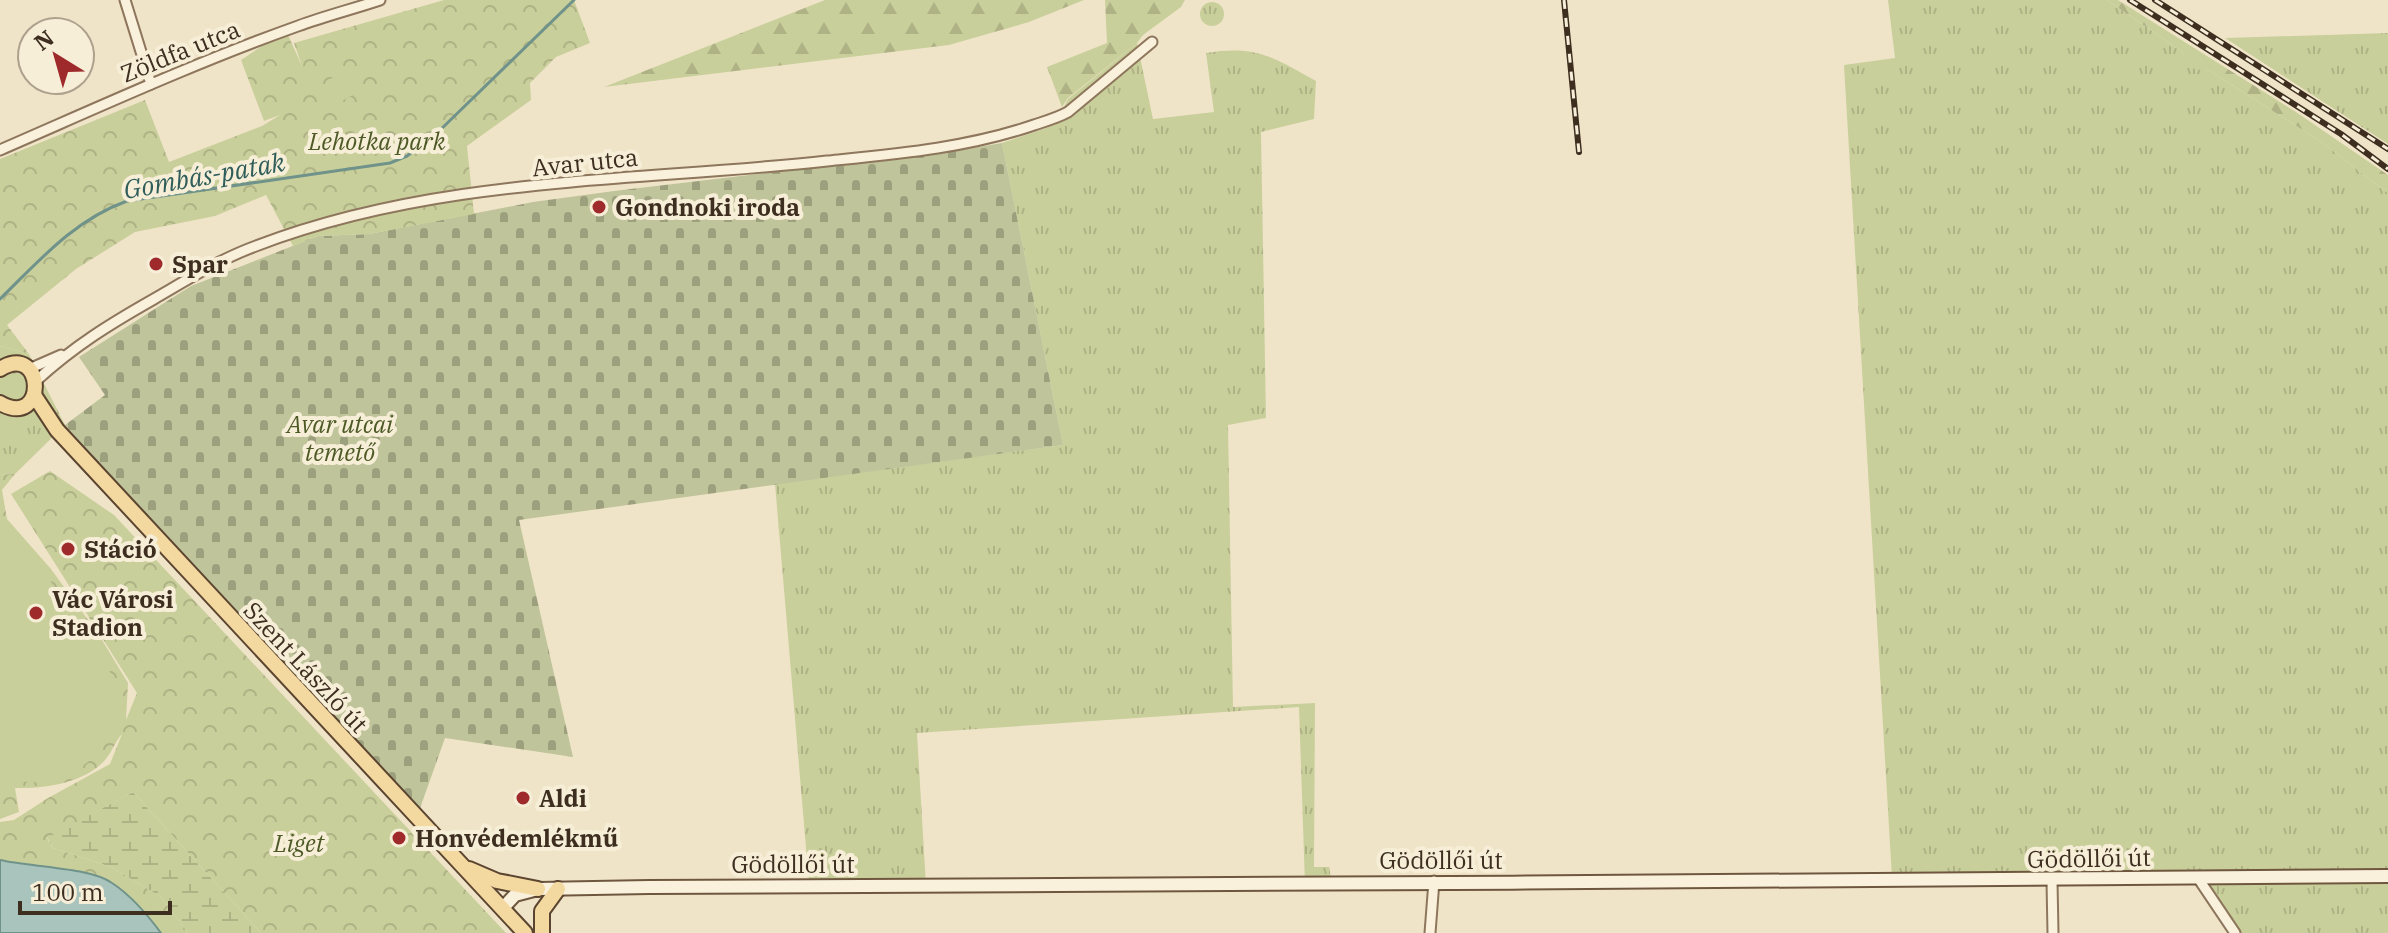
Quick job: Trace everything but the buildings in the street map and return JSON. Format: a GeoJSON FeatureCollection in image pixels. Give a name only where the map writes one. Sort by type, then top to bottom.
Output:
{"type":"FeatureCollection","features":[{"type":"Feature","properties":{"kind":"main road"},"geometry":{"type":"LineString","coordinates":[[2,365],[13,363],[33,382],[57,430]]}},
{"type":"Feature","properties":{"kind":"main road"},"geometry":{"type":"LineString","coordinates":[[23,406],[33,382]]}},
{"type":"Feature","properties":{"kind":"main road"},"geometry":{"type":"LineString","coordinates":[[0,403],[8,408],[23,406],[57,430]]}},
{"type":"Feature","properties":{"kind":"main road","name":"Szent László út"},"geometry":{"type":"LineString","coordinates":[[57,430],[525,933]]}},
{"type":"Feature","properties":{"kind":"main road"},"geometry":{"type":"LineString","coordinates":[[463,866],[497,881],[538,889]]}},
{"type":"Feature","properties":{"kind":"main road","name":"Gödöllői út"},"geometry":{"type":"LineString","coordinates":[[502,909],[515,895],[538,889],[1434,881],[2052,881],[2388,876]]}},
{"type":"Feature","properties":{"kind":"main road"},"geometry":{"type":"LineString","coordinates":[[542,933],[542,911],[558,889]]}},
{"type":"Feature","properties":{"kind":"street"},"geometry":{"type":"LineString","coordinates":[[125,0],[151,84]]}},
{"type":"Feature","properties":{"kind":"street","name":"Zöldfa utca"},"geometry":{"type":"LineString","coordinates":[[0,150],[151,84],[296,27],[380,0]]}},
{"type":"Feature","properties":{"kind":"street","name":"Avar utca"},"geometry":{"type":"LineString","coordinates":[[33,382],[68,352],[185,281],[231,257],[297,231],[402,203],[499,190],[607,178],[783,166],[974,143],[1068,112],[1152,42]]}},
{"type":"Feature","properties":{"kind":"street"},"geometry":{"type":"LineString","coordinates":[[2198,878],[2235,933]]}},
{"type":"Feature","properties":{"kind":"street"},"geometry":{"type":"LineString","coordinates":[[1430,933],[1434,881]]}},
{"type":"Feature","properties":{"kind":"street"},"geometry":{"type":"LineString","coordinates":[[2052,881],[2053,933]]}},
{"type":"Feature","properties":{"kind":"green space","name":"Lehotka park"},"geometry":{"type":"Polygon","coordinates":[[[444,0],[574,0],[590,43],[556,57],[530,83],[531,100],[467,146],[474,214],[369,234],[318,236],[293,246],[266,195],[215,216],[135,232],[76,269],[7,325],[29,354],[0,346],[0,159],[145,100],[169,162],[262,126],[280,115],[264,121],[241,60],[262,46],[288,35],[302,66],[294,43],[444,0]]]}},
{"type":"Feature","properties":{"kind":"green space"},"geometry":{"type":"Polygon","coordinates":[[[825,0],[1084,0],[1029,22],[949,45],[604,87],[825,0]]]}},
{"type":"Feature","properties":{"kind":"green space"},"geometry":{"type":"Polygon","coordinates":[[[1105,0],[1185,0],[1181,7],[1068,98],[1062,107],[1047,67],[1107,43],[1105,0]]]}},
{"type":"Feature","properties":{"kind":"green space"},"geometry":{"type":"Polygon","coordinates":[[[1888,0],[2107,0],[2181,51],[2194,68],[2210,71],[2320,141],[2388,193],[2388,933],[2228,933],[2189,876],[1892,878],[1844,65],[1895,58],[1888,0]]]}},
{"type":"Feature","properties":{"kind":"green space"},"geometry":{"type":"Polygon","coordinates":[[[2107,0],[2118,0],[2296,112],[2388,175],[2388,193],[2320,141],[2210,71],[2194,69],[2181,51],[2107,0]]]}},
{"type":"Feature","properties":{"kind":"green space"},"geometry":{"type":"Polygon","coordinates":[[[1212,2],[1220,6],[1224,14],[1220,22],[1212,26],[1204,22],[1200,14],[1204,6],[1212,2]]]}},
{"type":"Feature","properties":{"kind":"green space"},"geometry":{"type":"Polygon","coordinates":[[[2388,33],[2388,144],[2225,38],[2388,33]]]}},
{"type":"Feature","properties":{"kind":"green space"},"geometry":{"type":"Polygon","coordinates":[[[1137,43],[1153,119],[1214,112],[1206,53],[1238,51],[1264,55],[1316,81],[1314,119],[1261,132],[1266,418],[1228,425],[1233,707],[1315,703],[1314,867],[1329,867],[1332,884],[1305,885],[1299,707],[917,733],[926,886],[809,883],[775,484],[1063,445],[1002,143],[1055,125],[1068,99],[1137,43]]]}},
{"type":"Feature","properties":{"kind":"green space"},"geometry":{"type":"Polygon","coordinates":[[[349,69],[360,91],[340,102],[328,80],[349,69]]]}},
{"type":"Feature","properties":{"kind":"green space","name":"Avar utcai temető"},"geometry":{"type":"Polygon","coordinates":[[[1002,143],[1063,445],[519,520],[573,757],[445,738],[418,814],[404,805],[65,425],[105,395],[79,357],[191,286],[318,236],[369,234],[533,202],[1002,143]]]}},
{"type":"Feature","properties":{"kind":"green space"},"geometry":{"type":"Polygon","coordinates":[[[0,346],[29,354],[65,425],[15,474],[0,475],[0,346]]]}},
{"type":"Feature","properties":{"kind":"green space","name":"Liget"},"geometry":{"type":"Polygon","coordinates":[[[50,471],[114,515],[506,933],[261,933],[133,792],[47,838],[53,848],[111,867],[161,897],[188,933],[161,933],[133,900],[102,878],[0,860],[0,822],[14,820],[110,764],[122,734],[105,760],[87,774],[51,786],[15,788],[19,812],[0,819],[0,475],[15,474],[2,490],[7,519],[51,569],[99,635],[128,683],[126,720],[137,693],[11,494],[50,471]]]}},
{"type":"Feature","properties":{"kind":"green space","name":"Vác Városi Stadion"},"geometry":{"type":"Polygon","coordinates":[[[0,525],[14,532],[29,548],[114,678],[117,690],[117,717],[106,742],[87,763],[49,781],[24,782],[0,777],[0,525]]]}},
{"type":"Feature","properties":{"kind":"green space"},"geometry":{"type":"Polygon","coordinates":[[[133,792],[261,933],[188,933],[161,897],[111,867],[53,848],[47,837],[133,792]]]}},
{"type":"Feature","properties":{"kind":"water"},"geometry":{"type":"Polygon","coordinates":[[[0,860],[102,878],[133,900],[161,933],[0,933],[0,860]]]}},
{"type":"Feature","properties":{"kind":"waterway","name":"Gombás-patak"},"geometry":{"type":"LineString","coordinates":[[0,299],[74,230],[127,201],[390,163],[407,156],[435,135],[574,0]]}},
{"type":"Feature","properties":{"kind":"railway"},"geometry":{"type":"LineString","coordinates":[[1564,0],[1579,152]]}},
{"type":"Feature","properties":{"kind":"railway"},"geometry":{"type":"LineString","coordinates":[[2130,0],[2341,134],[2388,169]]}},
{"type":"Feature","properties":{"kind":"railway"},"geometry":{"type":"LineString","coordinates":[[2155,0],[2388,149]]}},
{"type":"Feature","properties":{"kind":"place","name":"Gondnoki iroda"},"geometry":{"type":"Point","coordinates":[599,207]}},
{"type":"Feature","properties":{"kind":"place","name":"Spar"},"geometry":{"type":"Point","coordinates":[156,264]}},
{"type":"Feature","properties":{"kind":"place","name":"Stáció"},"geometry":{"type":"Point","coordinates":[68,549]}},
{"type":"Feature","properties":{"kind":"place","name":"Vác Városi Stadion"},"geometry":{"type":"Point","coordinates":[36,613]}},
{"type":"Feature","properties":{"kind":"place","name":"Aldi"},"geometry":{"type":"Point","coordinates":[523,798]}},
{"type":"Feature","properties":{"kind":"place","name":"Honvédemlékmű"},"geometry":{"type":"Point","coordinates":[399,838]}}]}
